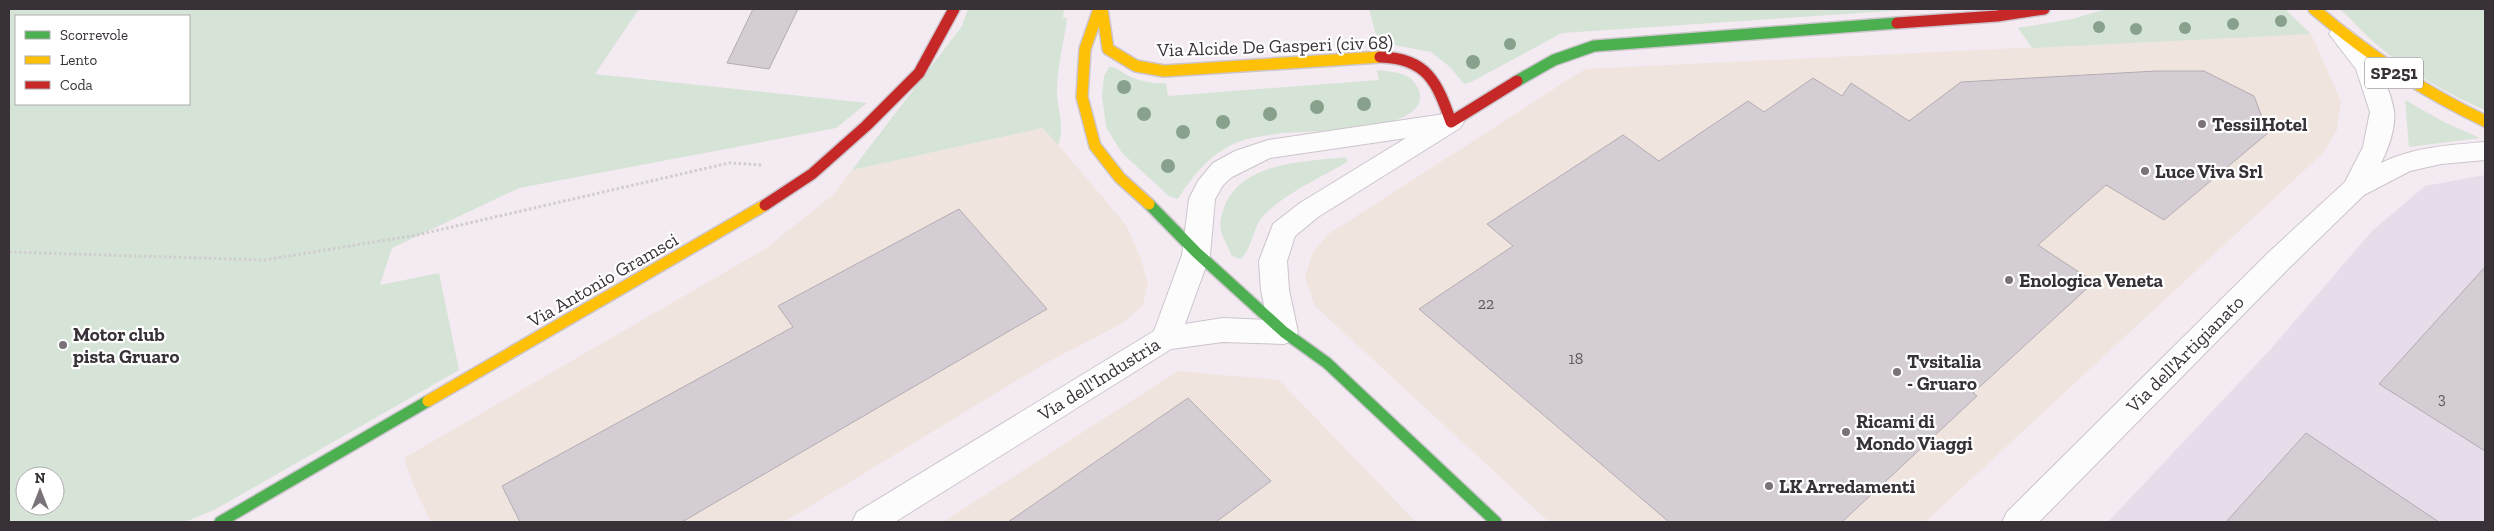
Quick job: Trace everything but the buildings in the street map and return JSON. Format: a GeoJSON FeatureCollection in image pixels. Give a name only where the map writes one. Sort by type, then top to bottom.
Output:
{"type":"FeatureCollection","features":[{"type":"Feature","properties":{"kind":"street","name":"Via Antonio Gramsci"},"geometry":{"type":"LineString","coordinates":[[220,522],[778,198],[812,174],[866,126],[919,73],[954,9]]}},
{"type":"Feature","properties":{"kind":"street","name":"Via Alcide De Gasperi (civ 68)"},"geometry":{"type":"LineString","coordinates":[[1100,9],[1108,49],[1136,66],[1164,72],[1384,57],[1417,63],[1436,80],[1452,122]]}},
{"type":"Feature","properties":{"kind":"street","name":"Via Alcide De Gasperi (civ 68)"},"geometry":{"type":"LineString","coordinates":[[1100,9],[1086,50],[1082,97],[1095,146],[1120,178],[1197,253],[1284,332]]}},
{"type":"Feature","properties":{"kind":"street"},"geometry":{"type":"LineString","coordinates":[[1496,522],[1326,363],[1284,332],[1275,290],[1273,261],[1283,231],[1309,210],[1556,58],[1594,46],[1996,16],[2044,9]]}},
{"type":"Feature","properties":{"kind":"street","name":"SP251"},"geometry":{"type":"LineString","coordinates":[[2314,9],[2341,34],[2421,91],[2485,121]]}},
{"type":"Feature","properties":{"kind":"street"},"geometry":{"type":"LineString","coordinates":[[2341,34],[2367,67],[2382,112],[2376,147],[2355,188]]}},
{"type":"Feature","properties":{"kind":"street"},"geometry":{"type":"LineString","coordinates":[[1165,338],[1197,253],[1200,210],[1204,193],[1209,182],[1220,171],[1235,162],[1268,149],[1452,122]]}},
{"type":"Feature","properties":{"kind":"street"},"geometry":{"type":"LineString","coordinates":[[2355,188],[2402,163],[2441,155],[2485,151]]}},
{"type":"Feature","properties":{"kind":"street","name":"Via dell'Artigianato"},"geometry":{"type":"LineString","coordinates":[[2018,522],[2194,344],[2355,188]]}},
{"type":"Feature","properties":{"kind":"street","name":"Via dell'Industria"},"geometry":{"type":"LineString","coordinates":[[868,522],[1165,338],[1223,330],[1284,332]]}},
{"type":"Feature","properties":{"kind":"path"},"geometry":{"type":"LineString","coordinates":[[9,252],[264,260],[417,235],[729,163],[751,163],[812,174]]}},
{"type":"Feature","properties":{"kind":"shaded area"},"geometry":{"type":"Polygon","coordinates":[[[2311,34],[2341,101],[2337,130],[2322,154],[1925,522],[1549,522],[1315,306],[1305,278],[1312,254],[1327,235],[1585,69],[2311,34]]]}},
{"type":"Feature","properties":{"kind":"shaded area"},"geometry":{"type":"Polygon","coordinates":[[[1044,128],[1126,225],[1140,256],[1148,283],[1143,305],[1123,323],[1044,364],[784,522],[431,522],[414,487],[404,458],[765,249],[834,194],[852,170],[1044,128]]]}},
{"type":"Feature","properties":{"kind":"shaded area"},"geometry":{"type":"Polygon","coordinates":[[[2485,175],[2485,522],[2108,522],[2269,351],[2372,231],[2425,186],[2485,175]]]}},
{"type":"Feature","properties":{"kind":"shaded area"},"geometry":{"type":"Polygon","coordinates":[[[1178,371],[1279,380],[1416,522],[943,522],[1178,371]]]}},
{"type":"Feature","properties":{"kind":"green space"},"geometry":{"type":"Polygon","coordinates":[[[9,9],[639,9],[595,74],[867,103],[836,128],[519,188],[392,248],[380,285],[439,273],[459,370],[214,510],[185,522],[9,522],[9,9]]]}},
{"type":"Feature","properties":{"kind":"green space"},"geometry":{"type":"Polygon","coordinates":[[[968,9],[1064,9],[1063,18],[1067,18],[1057,86],[1061,126],[1058,145],[1043,128],[852,170],[962,26],[968,9]]]}},
{"type":"Feature","properties":{"kind":"green space"},"geometry":{"type":"Polygon","coordinates":[[[1369,9],[1920,9],[1562,33],[1464,84],[1450,67],[1431,52],[1378,42],[1369,9]]]}},
{"type":"Feature","properties":{"kind":"green space"},"geometry":{"type":"Polygon","coordinates":[[[2106,9],[2285,9],[2311,34],[2032,48],[2018,28],[2072,19],[2106,9]]]}},
{"type":"Feature","properties":{"kind":"green space"},"geometry":{"type":"Polygon","coordinates":[[[2340,9],[2485,10],[2485,110],[2445,91],[2406,67],[2376,44],[2340,9]]]}},
{"type":"Feature","properties":{"kind":"green space"},"geometry":{"type":"Polygon","coordinates":[[[1109,67],[1140,80],[1166,83],[1168,96],[1379,80],[1377,70],[1381,70],[1398,73],[1410,78],[1420,92],[1420,98],[1414,110],[1400,118],[1380,124],[1357,128],[1275,134],[1238,142],[1219,152],[1211,159],[1190,181],[1178,199],[1169,196],[1122,153],[1106,127],[1102,96],[1104,76],[1109,67]]]}},
{"type":"Feature","properties":{"kind":"green space"},"geometry":{"type":"Polygon","coordinates":[[[2405,100],[2444,122],[2480,138],[2409,147],[2405,100]]]}},
{"type":"Feature","properties":{"kind":"green space"},"geometry":{"type":"Polygon","coordinates":[[[1346,157],[1347,162],[1292,193],[1272,207],[1260,220],[1248,250],[1244,255],[1240,259],[1232,256],[1221,231],[1221,218],[1225,205],[1234,191],[1246,180],[1278,166],[1346,157]]]}},
{"type":"Feature","properties":{"kind":"traffic: fast"},"geometry":{"type":"LineString","coordinates":[[1517,81],[1554,60],[1594,46],[1897,23]]}},
{"type":"Feature","properties":{"kind":"traffic: fast"},"geometry":{"type":"LineString","coordinates":[[1149,204],[1197,253],[1284,332],[1327,363],[1496,522]]}},
{"type":"Feature","properties":{"kind":"traffic: fast"},"geometry":{"type":"LineString","coordinates":[[220,522],[428,401]]}},
{"type":"Feature","properties":{"kind":"traffic: slow"},"geometry":{"type":"LineString","coordinates":[[1099,9],[1085,49],[1082,97],[1095,146],[1120,178],[1149,204]]}},
{"type":"Feature","properties":{"kind":"traffic: slow"},"geometry":{"type":"LineString","coordinates":[[1102,9],[1108,49],[1136,66],[1164,71],[1380,57]]}},
{"type":"Feature","properties":{"kind":"traffic: slow"},"geometry":{"type":"LineString","coordinates":[[2314,9],[2374,57],[2416,85],[2485,121]]}},
{"type":"Feature","properties":{"kind":"traffic: slow"},"geometry":{"type":"LineString","coordinates":[[428,401],[765,205]]}},
{"type":"Feature","properties":{"kind":"traffic: jam"},"geometry":{"type":"LineString","coordinates":[[765,205],[812,174],[866,126],[919,73],[954,9]]}},
{"type":"Feature","properties":{"kind":"traffic: jam"},"geometry":{"type":"LineString","coordinates":[[1897,23],[1997,16],[2044,9]]}},
{"type":"Feature","properties":{"kind":"traffic: jam"},"geometry":{"type":"LineString","coordinates":[[1380,57],[1396,57],[1420,66],[1435,84],[1451,122],[1517,81]]}},
{"type":"Feature","properties":{"kind":"place","name":"TessilHotel"},"geometry":{"type":"Point","coordinates":[2202,124]}},
{"type":"Feature","properties":{"kind":"place","name":"Luce Viva Srl"},"geometry":{"type":"Point","coordinates":[2145,171]}},
{"type":"Feature","properties":{"kind":"place","name":"Enologica Veneta"},"geometry":{"type":"Point","coordinates":[2009,280]}},
{"type":"Feature","properties":{"kind":"place","name":"Motor club pista Gruaro"},"geometry":{"type":"Point","coordinates":[63,345]}},
{"type":"Feature","properties":{"kind":"place","name":"Tvsitalia - Gruaro"},"geometry":{"type":"Point","coordinates":[1897,372]}},
{"type":"Feature","properties":{"kind":"place","name":"Ricami di Mondo Viaggi"},"geometry":{"type":"Point","coordinates":[1846,432]}},
{"type":"Feature","properties":{"kind":"place","name":"LK Arredamenti"},"geometry":{"type":"Point","coordinates":[1769,486]}}]}
